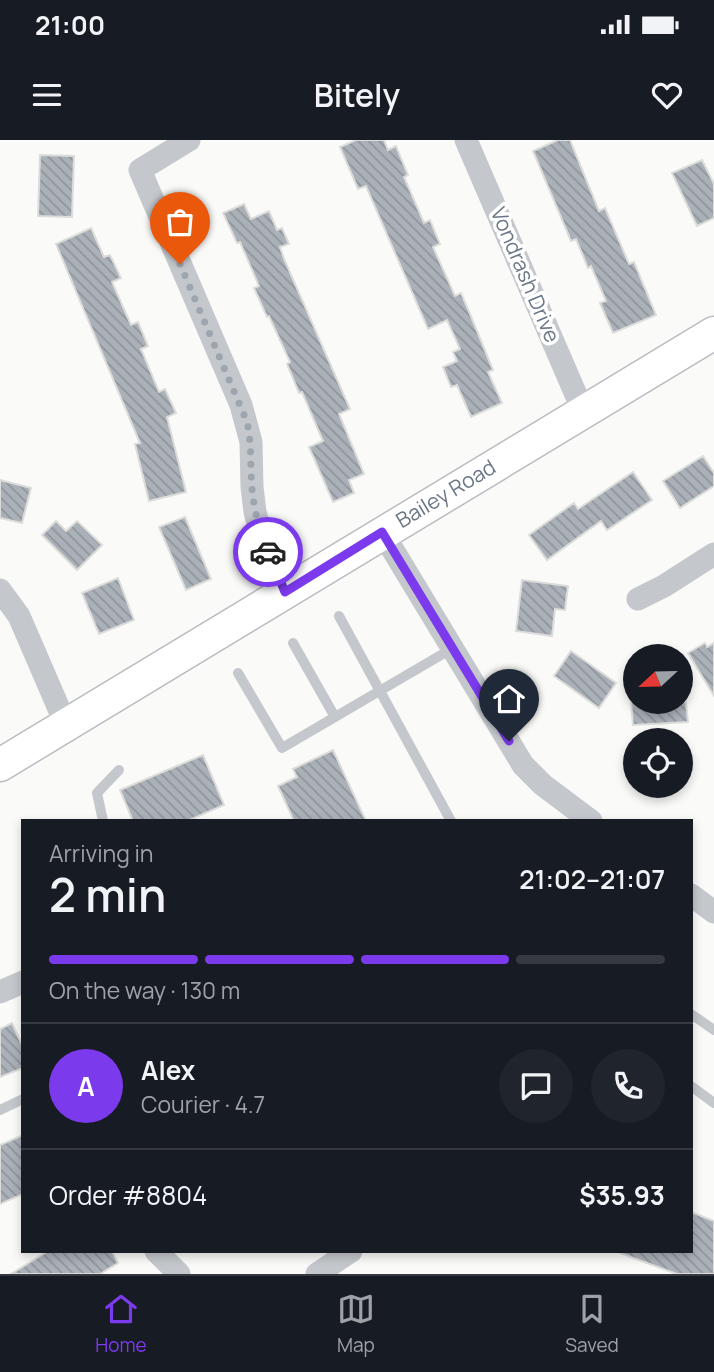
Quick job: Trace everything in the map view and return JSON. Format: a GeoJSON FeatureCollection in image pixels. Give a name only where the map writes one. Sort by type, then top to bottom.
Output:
{"type":"FeatureCollection","features":[{"type":"Feature","properties":{"kind":"street"},"geometry":{"type":"LineString","coordinates":[[189,140],[140,170],[244,413],[251,442],[251,487],[255,512],[261,535],[285,592]]}},
{"type":"Feature","properties":{"kind":"street","name":"Vondrash Drive"},"geometry":{"type":"LineString","coordinates":[[466,140],[583,411]]}},
{"type":"Feature","properties":{"kind":"street","name":"Bailey Road"},"geometry":{"type":"LineString","coordinates":[[0,765],[714,333]]}},
{"type":"Feature","properties":{"kind":"street"},"geometry":{"type":"LineString","coordinates":[[382,532],[523,765],[543,785],[588,819]]}},
{"type":"Feature","properties":{"kind":"street"},"geometry":{"type":"LineString","coordinates":[[638,599],[714,554]]}},
{"type":"Feature","properties":{"kind":"street"},"geometry":{"type":"LineString","coordinates":[[0,590],[19,616],[66,725]]}},
{"type":"Feature","properties":{"kind":"street"},"geometry":{"type":"LineString","coordinates":[[693,896],[714,912]]}},
{"type":"Feature","properties":{"kind":"street"},"geometry":{"type":"LineString","coordinates":[[0,992],[21,983]]}},
{"type":"Feature","properties":{"kind":"street"},"geometry":{"type":"LineString","coordinates":[[158,1253],[179,1274]]}},
{"type":"Feature","properties":{"kind":"street"},"geometry":{"type":"LineString","coordinates":[[317,1274],[348,1253]]}},
{"type":"Feature","properties":{"kind":"lane"},"geometry":{"type":"LineString","coordinates":[[340,616],[450,819]]}},
{"type":"Feature","properties":{"kind":"lane"},"geometry":{"type":"LineString","coordinates":[[293,643],[335,717]]}},
{"type":"Feature","properties":{"kind":"lane"},"geometry":{"type":"LineString","coordinates":[[238,673],[282,748],[453,648]]}},
{"type":"Feature","properties":{"kind":"lane"},"geometry":{"type":"LineString","coordinates":[[103,819],[97,793],[119,770]]}},
{"type":"Feature","properties":{"kind":"lane"},"geometry":{"type":"LineString","coordinates":[[693,1015],[714,1030]]}},
{"type":"Feature","properties":{"kind":"lane"},"geometry":{"type":"LineString","coordinates":[[693,1087],[714,1103]]}},
{"type":"Feature","properties":{"kind":"lane"},"geometry":{"type":"LineString","coordinates":[[0,1110],[21,1100]]}},
{"type":"Feature","properties":{"kind":"building"},"geometry":{"type":"Polygon","coordinates":[[[356,140],[384,140],[388,150],[396,146],[408,175],[404,177],[424,223],[430,220],[440,244],[433,247],[455,296],[461,293],[493,370],[488,372],[502,403],[471,417],[457,385],[451,387],[443,367],[457,361],[453,352],[460,349],[447,320],[428,329],[366,186],[358,189],[340,147],[356,140]]]}},
{"type":"Feature","properties":{"kind":"building"},"geometry":{"type":"Polygon","coordinates":[[[558,140],[570,140],[599,211],[605,208],[629,264],[634,262],[656,315],[613,333],[600,303],[606,301],[591,266],[588,268],[576,239],[571,241],[533,151],[558,140]]]}},
{"type":"Feature","properties":{"kind":"building"},"geometry":{"type":"Polygon","coordinates":[[[40,155],[74,156],[72,217],[38,216],[40,155]]]}},
{"type":"Feature","properties":{"kind":"building"},"geometry":{"type":"Polygon","coordinates":[[[702,160],[714,184],[714,218],[697,226],[672,173],[702,160]]]}},
{"type":"Feature","properties":{"kind":"building"},"geometry":{"type":"Polygon","coordinates":[[[244,204],[251,219],[269,211],[277,230],[282,228],[289,244],[280,247],[284,259],[350,409],[339,414],[364,474],[349,480],[354,493],[333,502],[309,447],[323,441],[302,392],[299,393],[287,364],[290,362],[254,288],[259,286],[240,242],[237,243],[223,213],[244,204]]]}},
{"type":"Feature","properties":{"kind":"building"},"geometry":{"type":"Polygon","coordinates":[[[91,228],[104,257],[110,255],[121,278],[112,282],[131,325],[138,322],[148,346],[141,349],[159,392],[165,389],[176,413],[167,417],[186,492],[149,501],[135,444],[140,443],[56,244],[91,228]]]}},
{"type":"Feature","properties":{"kind":"building"},"geometry":{"type":"Polygon","coordinates":[[[703,456],[714,473],[714,486],[680,508],[663,481],[703,456]]]}},
{"type":"Feature","properties":{"kind":"building"},"geometry":{"type":"Polygon","coordinates":[[[633,472],[652,500],[607,530],[601,521],[547,560],[529,535],[574,503],[578,509],[633,472]]]}},
{"type":"Feature","properties":{"kind":"building"},"geometry":{"type":"Polygon","coordinates":[[[0,480],[31,488],[22,523],[0,518],[0,480]]]}},
{"type":"Feature","properties":{"kind":"building"},"geometry":{"type":"Polygon","coordinates":[[[185,517],[211,579],[186,590],[159,527],[185,517]]]}},
{"type":"Feature","properties":{"kind":"building"},"geometry":{"type":"Polygon","coordinates":[[[56,521],[66,531],[77,521],[102,545],[77,570],[42,535],[56,521]]]}},
{"type":"Feature","properties":{"kind":"building"},"geometry":{"type":"Polygon","coordinates":[[[118,578],[134,620],[99,634],[82,593],[118,578]]]}},
{"type":"Feature","properties":{"kind":"building"},"geometry":{"type":"Polygon","coordinates":[[[522,580],[568,586],[565,610],[555,609],[552,636],[516,631],[522,580]]]}},
{"type":"Feature","properties":{"kind":"building"},"geometry":{"type":"Polygon","coordinates":[[[705,643],[707,647],[714,643],[714,696],[693,661],[693,650],[705,643]]]}},
{"type":"Feature","properties":{"kind":"building"},"geometry":{"type":"Polygon","coordinates":[[[571,651],[616,683],[599,708],[554,676],[571,651]]]}},
{"type":"Feature","properties":{"kind":"building"},"geometry":{"type":"Polygon","coordinates":[[[632,714],[687,714],[688,722],[633,725],[632,714]]]}},
{"type":"Feature","properties":{"kind":"building"},"geometry":{"type":"Polygon","coordinates":[[[333,750],[365,819],[293,819],[278,786],[297,777],[293,769],[333,750]]]}},
{"type":"Feature","properties":{"kind":"building"},"geometry":{"type":"Polygon","coordinates":[[[203,755],[224,805],[192,819],[132,819],[120,790],[203,755]]]}},
{"type":"Feature","properties":{"kind":"building"},"geometry":{"type":"Polygon","coordinates":[[[12,1023],[21,1043],[21,1069],[0,1077],[0,1029],[12,1023]]]}},
{"type":"Feature","properties":{"kind":"building"},"geometry":{"type":"Polygon","coordinates":[[[21,1136],[21,1195],[0,1204],[0,1145],[21,1136]]]}},
{"type":"Feature","properties":{"kind":"building"},"geometry":{"type":"Polygon","coordinates":[[[693,1213],[714,1221],[714,1274],[677,1274],[620,1253],[693,1253],[693,1213]]]}},
{"type":"Feature","properties":{"kind":"building"},"geometry":{"type":"Polygon","coordinates":[[[45,1253],[113,1253],[118,1263],[100,1274],[11,1274],[45,1253]]]}},
{"type":"Feature","properties":{"kind":"way so far"},"geometry":{"type":"LineString","coordinates":[[180,264],[242,405],[251,442],[251,487],[255,512],[268,552]]}},
{"type":"Feature","properties":{"kind":"route"},"geometry":{"type":"LineString","coordinates":[[268,552],[285,592],[382,532],[509,741]]}}]}
